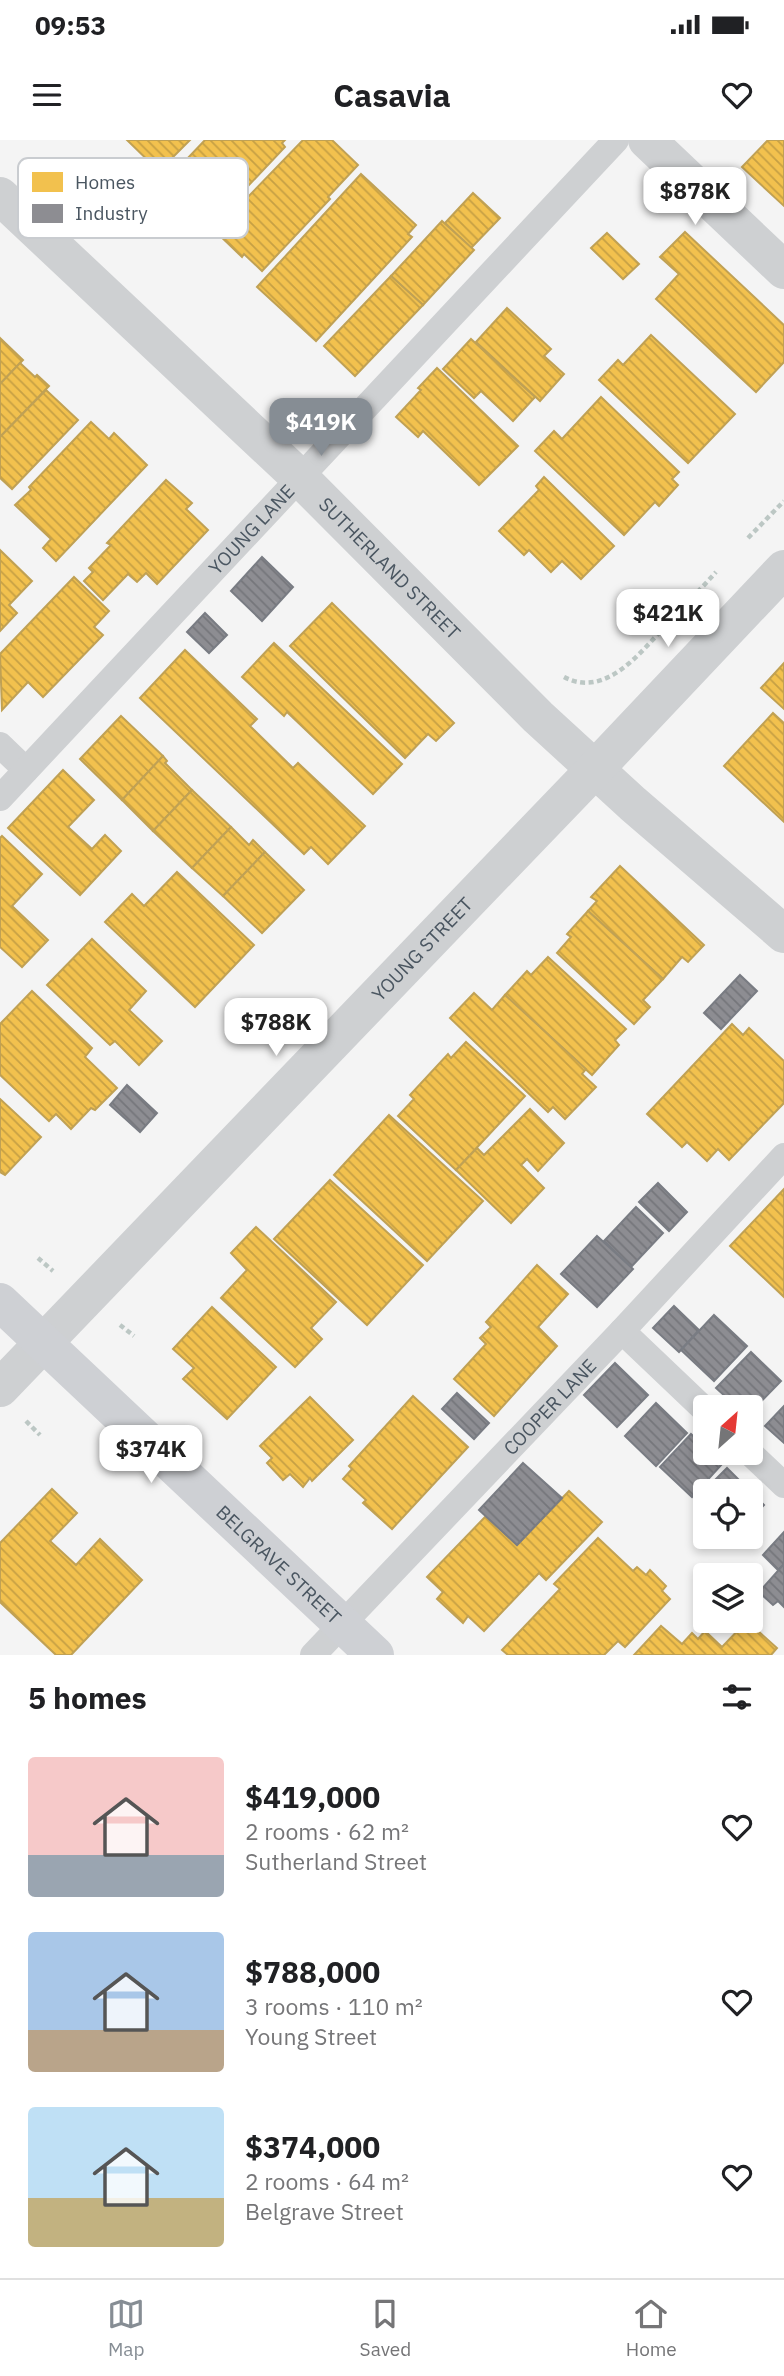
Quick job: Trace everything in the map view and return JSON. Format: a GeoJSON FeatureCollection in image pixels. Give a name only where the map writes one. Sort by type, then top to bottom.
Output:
{"type":"FeatureCollection","features":[{"type":"Feature","properties":{"kind":"main road","name":"BELGRAVE STREET"},"geometry":{"type":"LineString","coordinates":[[0,1302],[375,1655]]}},
{"type":"Feature","properties":{"kind":"street"},"geometry":{"type":"LineString","coordinates":[[647,140],[784,271]]}},
{"type":"Feature","properties":{"kind":"street","name":"SUTHERLAND STREET"},"geometry":{"type":"LineString","coordinates":[[0,197],[18,214]]}},
{"type":"Feature","properties":{"kind":"street","name":"SUTHERLAND STREET"},"geometry":{"type":"LineString","coordinates":[[44,238],[299,478],[538,717],[784,934]]}},
{"type":"Feature","properties":{"kind":"street","name":"YOUNG STREET"},"geometry":{"type":"LineString","coordinates":[[0,1388],[784,569]]}},
{"type":"Feature","properties":{"kind":"lane","name":"YOUNG LANE"},"geometry":{"type":"LineString","coordinates":[[0,798],[616,140]]}},
{"type":"Feature","properties":{"kind":"lane"},"geometry":{"type":"LineString","coordinates":[[0,745],[26,770]]}},
{"type":"Feature","properties":{"kind":"lane","name":"COOPER LANE"},"geometry":{"type":"LineString","coordinates":[[313,1655],[622,1331],[784,1156]]}},
{"type":"Feature","properties":{"kind":"lane"},"geometry":{"type":"LineString","coordinates":[[622,1331],[693,1399]]}},
{"type":"Feature","properties":{"kind":"lane"},"geometry":{"type":"LineString","coordinates":[[763,1465],[784,1485]]}},
{"type":"Feature","properties":{"kind":"path"},"geometry":{"type":"LineString","coordinates":[[747,540],[784,501]]}},
{"type":"Feature","properties":{"kind":"path"},"geometry":{"type":"LineString","coordinates":[[557,674],[571,681],[587,684],[628,666],[720,569]]}},
{"type":"Feature","properties":{"kind":"building: Homes"},"geometry":{"type":"Polygon","coordinates":[[[127,140],[190,140],[172,158],[146,158],[127,140]]]}},
{"type":"Feature","properties":{"kind":"building: Homes"},"geometry":{"type":"Polygon","coordinates":[[[205,140],[285,140],[282,143],[285,147],[248,186],[248,158],[188,158],[205,140]]]}},
{"type":"Feature","properties":{"kind":"building: Homes"},"geometry":{"type":"Polygon","coordinates":[[[303,140],[332,140],[358,165],[262,271],[222,238],[248,238],[248,197],[303,140]]]}},
{"type":"Feature","properties":{"kind":"building: Homes"},"geometry":{"type":"Polygon","coordinates":[[[768,140],[784,140],[784,206],[742,167],[768,140]]]}},
{"type":"Feature","properties":{"kind":"building: Homes"},"geometry":{"type":"Polygon","coordinates":[[[361,174],[416,225],[408,234],[412,237],[316,341],[257,287],[361,174]]]}},
{"type":"Feature","properties":{"kind":"building: Homes"},"geometry":{"type":"Polygon","coordinates":[[[473,193],[500,218],[471,248],[445,223],[473,193]]]}},
{"type":"Feature","properties":{"kind":"building: Homes"},"geometry":{"type":"Polygon","coordinates":[[[442,221],[474,250],[423,305],[391,276],[442,221]]]}},
{"type":"Feature","properties":{"kind":"building: Homes"},"geometry":{"type":"Polygon","coordinates":[[[685,232],[784,325],[784,362],[756,392],[656,299],[679,274],[660,257],[685,232]]]}},
{"type":"Feature","properties":{"kind":"building: Homes"},"geometry":{"type":"Polygon","coordinates":[[[607,233],[639,264],[623,279],[591,248],[607,233]]]}},
{"type":"Feature","properties":{"kind":"building: Homes"},"geometry":{"type":"Polygon","coordinates":[[[391,276],[423,305],[355,376],[324,346],[391,276]]]}},
{"type":"Feature","properties":{"kind":"building: Homes"},"geometry":{"type":"Polygon","coordinates":[[[507,308],[551,349],[544,356],[564,374],[540,401],[476,342],[507,308]]]}},
{"type":"Feature","properties":{"kind":"building: Homes"},"geometry":{"type":"Polygon","coordinates":[[[651,335],[735,414],[688,463],[599,380],[618,360],[623,365],[651,335]]]}},
{"type":"Feature","properties":{"kind":"building: Homes"},"geometry":{"type":"Polygon","coordinates":[[[0,338],[23,360],[0,384],[0,338]]]}},
{"type":"Feature","properties":{"kind":"building: Homes"},"geometry":{"type":"Polygon","coordinates":[[[471,339],[535,397],[513,421],[481,391],[474,398],[443,369],[471,339]]]}},
{"type":"Feature","properties":{"kind":"building: Homes"},"geometry":{"type":"Polygon","coordinates":[[[20,363],[49,386],[0,437],[0,384],[20,363]]]}},
{"type":"Feature","properties":{"kind":"building: Homes"},"geometry":{"type":"Polygon","coordinates":[[[437,368],[518,446],[479,485],[423,431],[418,437],[396,417],[437,368]]]}},
{"type":"Feature","properties":{"kind":"building: Homes"},"geometry":{"type":"Polygon","coordinates":[[[46,390],[78,420],[12,489],[0,478],[0,437],[46,390]]]}},
{"type":"Feature","properties":{"kind":"building: Homes"},"geometry":{"type":"Polygon","coordinates":[[[601,397],[679,472],[672,479],[678,485],[659,506],[655,502],[624,535],[535,451],[554,431],[562,439],[601,397]]]}},
{"type":"Feature","properties":{"kind":"building: Homes"},"geometry":{"type":"Polygon","coordinates":[[[91,422],[109,439],[114,433],[147,465],[56,561],[43,548],[51,539],[15,505],[91,422]]]}},
{"type":"Feature","properties":{"kind":"building: Homes"},"geometry":{"type":"Polygon","coordinates":[[[544,477],[614,546],[581,579],[562,561],[551,572],[529,550],[524,555],[499,531],[539,490],[536,486],[544,477]]]}},
{"type":"Feature","properties":{"kind":"building: Homes"},"geometry":{"type":"Polygon","coordinates":[[[166,480],[192,503],[186,509],[208,530],[157,584],[146,573],[137,582],[128,574],[103,600],[84,581],[93,572],[89,568],[111,545],[107,543],[166,480]]]}},
{"type":"Feature","properties":{"kind":"building: Homes"},"geometry":{"type":"Polygon","coordinates":[[[0,550],[32,581],[9,605],[17,613],[0,631],[0,550]]]}},
{"type":"Feature","properties":{"kind":"building: Homes"},"geometry":{"type":"Polygon","coordinates":[[[74,577],[109,611],[94,627],[103,635],[43,697],[28,682],[2,710],[0,654],[74,577]]]}},
{"type":"Feature","properties":{"kind":"building: Homes"},"geometry":{"type":"Polygon","coordinates":[[[332,603],[454,723],[436,741],[428,734],[405,758],[290,646],[332,603]]]}},
{"type":"Feature","properties":{"kind":"building: Homes"},"geometry":{"type":"Polygon","coordinates":[[[274,643],[402,764],[373,794],[287,712],[284,716],[242,677],[274,643]]]}},
{"type":"Feature","properties":{"kind":"building: Homes"},"geometry":{"type":"Polygon","coordinates":[[[185,650],[257,719],[250,726],[293,768],[298,763],[365,826],[328,864],[311,847],[304,854],[140,698],[185,650]]]}},
{"type":"Feature","properties":{"kind":"building: Homes"},"geometry":{"type":"Polygon","coordinates":[[[784,663],[784,709],[761,688],[784,663]]]}},
{"type":"Feature","properties":{"kind":"building: Homes"},"geometry":{"type":"Polygon","coordinates":[[[773,713],[784,723],[784,822],[724,766],[773,713]]]}},
{"type":"Feature","properties":{"kind":"building: Homes"},"geometry":{"type":"Polygon","coordinates":[[[121,716],[163,756],[122,800],[80,759],[121,716]]]}},
{"type":"Feature","properties":{"kind":"building: Homes"},"geometry":{"type":"Polygon","coordinates":[[[163,756],[167,761],[165,763],[192,790],[153,831],[122,800],[163,756]]]}},
{"type":"Feature","properties":{"kind":"building: Homes"},"geometry":{"type":"Polygon","coordinates":[[[63,770],[94,800],[68,827],[92,849],[105,835],[121,851],[80,895],[8,828],[63,770]]]}},
{"type":"Feature","properties":{"kind":"building: Homes"},"geometry":{"type":"Polygon","coordinates":[[[192,790],[231,827],[192,868],[153,831],[192,790]]]}},
{"type":"Feature","properties":{"kind":"building: Homes"},"geometry":{"type":"Polygon","coordinates":[[[231,827],[249,845],[253,840],[265,852],[223,896],[192,868],[231,827]]]}},
{"type":"Feature","properties":{"kind":"building: Homes"},"geometry":{"type":"Polygon","coordinates":[[[2,836],[42,874],[12,906],[48,940],[22,967],[0,947],[2,836]]]}},
{"type":"Feature","properties":{"kind":"building: Homes"},"geometry":{"type":"Polygon","coordinates":[[[265,852],[304,890],[262,933],[223,896],[265,852]]]}},
{"type":"Feature","properties":{"kind":"building: Homes"},"geometry":{"type":"Polygon","coordinates":[[[620,866],[704,945],[688,962],[682,957],[663,979],[588,911],[597,901],[591,897],[620,866]]]}},
{"type":"Feature","properties":{"kind":"building: Homes"},"geometry":{"type":"Polygon","coordinates":[[[177,872],[254,945],[195,1007],[105,922],[132,894],[144,906],[177,872]]]}},
{"type":"Feature","properties":{"kind":"building: Homes"},"geometry":{"type":"Polygon","coordinates":[[[588,911],[663,979],[643,1000],[650,1007],[634,1024],[557,953],[571,937],[567,934],[588,911]]]}},
{"type":"Feature","properties":{"kind":"building: Homes"},"geometry":{"type":"Polygon","coordinates":[[[92,939],[146,991],[129,1010],[162,1041],[139,1065],[115,1041],[110,1045],[47,985],[92,939]]]}},
{"type":"Feature","properties":{"kind":"building: Homes"},"geometry":{"type":"Polygon","coordinates":[[[548,957],[626,1029],[615,1040],[619,1045],[592,1075],[505,995],[527,971],[531,975],[548,957]]]}},
{"type":"Feature","properties":{"kind":"building: Homes"},"geometry":{"type":"Polygon","coordinates":[[[32,991],[92,1048],[85,1057],[117,1088],[95,1110],[91,1108],[71,1129],[56,1114],[49,1121],[0,1075],[0,1024],[32,991]]]}},
{"type":"Feature","properties":{"kind":"building: Homes"},"geometry":{"type":"Polygon","coordinates":[[[474,993],[492,1010],[505,995],[586,1069],[582,1074],[596,1087],[565,1119],[553,1107],[548,1112],[450,1018],[474,993]]]}},
{"type":"Feature","properties":{"kind":"building: Homes"},"geometry":{"type":"Polygon","coordinates":[[[732,1024],[743,1035],[749,1028],[784,1061],[784,1103],[729,1160],[718,1149],[707,1161],[687,1142],[682,1147],[647,1114],[732,1024]]]}},
{"type":"Feature","properties":{"kind":"building: Homes"},"geometry":{"type":"Polygon","coordinates":[[[466,1042],[525,1096],[456,1170],[398,1116],[414,1099],[410,1095],[448,1054],[451,1058],[466,1042]]]}},
{"type":"Feature","properties":{"kind":"building: Homes"},"geometry":{"type":"Polygon","coordinates":[[[0,1099],[41,1137],[5,1175],[0,1172],[0,1099]]]}},
{"type":"Feature","properties":{"kind":"building: Homes"},"geometry":{"type":"Polygon","coordinates":[[[530,1109],[564,1143],[538,1171],[527,1159],[521,1165],[544,1188],[511,1223],[456,1170],[477,1148],[484,1155],[530,1109]]]}},
{"type":"Feature","properties":{"kind":"building: Homes"},"geometry":{"type":"Polygon","coordinates":[[[389,1115],[483,1201],[427,1261],[334,1175],[389,1115]]]}},
{"type":"Feature","properties":{"kind":"building: Homes"},"geometry":{"type":"Polygon","coordinates":[[[330,1180],[423,1265],[367,1325],[274,1239],[330,1180]]]}},
{"type":"Feature","properties":{"kind":"building: Homes"},"geometry":{"type":"Polygon","coordinates":[[[784,1189],[784,1297],[730,1246],[784,1189]]]}},
{"type":"Feature","properties":{"kind":"building: Homes"},"geometry":{"type":"Polygon","coordinates":[[[256,1227],[336,1302],[311,1328],[322,1339],[295,1367],[221,1298],[247,1270],[231,1253],[256,1227]]]}},
{"type":"Feature","properties":{"kind":"building: Homes"},"geometry":{"type":"Polygon","coordinates":[[[537,1265],[568,1294],[538,1327],[557,1346],[494,1416],[454,1379],[486,1344],[480,1338],[491,1327],[486,1322],[537,1265]]]}},
{"type":"Feature","properties":{"kind":"building: Homes"},"geometry":{"type":"Polygon","coordinates":[[[212,1307],[276,1367],[227,1419],[183,1379],[194,1368],[173,1349],[212,1307]]]}},
{"type":"Feature","properties":{"kind":"building: Homes"},"geometry":{"type":"Polygon","coordinates":[[[413,1396],[468,1447],[392,1529],[363,1503],[366,1500],[343,1479],[352,1469],[349,1466],[413,1396]]]}},
{"type":"Feature","properties":{"kind":"building: Homes"},"geometry":{"type":"Polygon","coordinates":[[[310,1397],[353,1440],[303,1487],[290,1474],[283,1480],[267,1463],[272,1458],[260,1446],[310,1397]]]}},
{"type":"Feature","properties":{"kind":"building: Homes"},"geometry":{"type":"Polygon","coordinates":[[[52,1489],[77,1513],[50,1541],[76,1565],[100,1539],[142,1580],[71,1655],[56,1655],[0,1602],[0,1543],[52,1489]]]}},
{"type":"Feature","properties":{"kind":"building: Homes"},"geometry":{"type":"Polygon","coordinates":[[[569,1491],[602,1522],[546,1580],[539,1573],[484,1631],[468,1616],[463,1623],[437,1599],[443,1592],[427,1577],[486,1516],[517,1545],[569,1491]]]}},
{"type":"Feature","properties":{"kind":"building: Homes"},"geometry":{"type":"Polygon","coordinates":[[[598,1538],[633,1571],[637,1567],[646,1575],[650,1570],[666,1586],[662,1591],[670,1599],[625,1647],[618,1641],[604,1655],[508,1655],[502,1650],[560,1589],[554,1584],[598,1538]]]}},
{"type":"Feature","properties":{"kind":"building: Homes"},"geometry":{"type":"Polygon","coordinates":[[[661,1626],[682,1644],[692,1633],[698,1639],[703,1633],[707,1633],[722,1647],[735,1633],[760,1633],[777,1648],[771,1655],[634,1655],[661,1626]]]}},
{"type":"Feature","properties":{"kind":"building: Industry"},"geometry":{"type":"Polygon","coordinates":[[[262,557],[293,587],[262,621],[231,591],[262,557]]]}},
{"type":"Feature","properties":{"kind":"building: Industry"},"geometry":{"type":"Polygon","coordinates":[[[205,613],[227,635],[209,653],[187,632],[205,613]]]}},
{"type":"Feature","properties":{"kind":"building: Industry"},"geometry":{"type":"Polygon","coordinates":[[[740,975],[757,991],[721,1029],[704,1013],[740,975]]]}},
{"type":"Feature","properties":{"kind":"building: Industry"},"geometry":{"type":"Polygon","coordinates":[[[127,1085],[157,1113],[140,1132],[110,1105],[127,1085]]]}},
{"type":"Feature","properties":{"kind":"building: Industry"},"geometry":{"type":"Polygon","coordinates":[[[658,1183],[687,1212],[669,1231],[639,1202],[658,1183]]]}},
{"type":"Feature","properties":{"kind":"building: Industry"},"geometry":{"type":"Polygon","coordinates":[[[636,1207],[663,1233],[631,1267],[604,1241],[636,1207]]]}},
{"type":"Feature","properties":{"kind":"building: Industry"},"geometry":{"type":"Polygon","coordinates":[[[597,1236],[633,1269],[597,1307],[561,1274],[597,1236]]]}},
{"type":"Feature","properties":{"kind":"building: Industry"},"geometry":{"type":"Polygon","coordinates":[[[674,1306],[699,1330],[679,1352],[653,1328],[674,1306]]]}},
{"type":"Feature","properties":{"kind":"building: Industry"},"geometry":{"type":"Polygon","coordinates":[[[714,1315],[747,1346],[714,1381],[681,1350],[714,1315]]]}},
{"type":"Feature","properties":{"kind":"building: Industry"},"geometry":{"type":"Polygon","coordinates":[[[751,1352],[781,1381],[763,1400],[763,1395],[724,1395],[716,1388],[751,1352]]]}},
{"type":"Feature","properties":{"kind":"building: Industry"},"geometry":{"type":"Polygon","coordinates":[[[615,1363],[648,1395],[617,1427],[584,1395],[615,1363]]]}},
{"type":"Feature","properties":{"kind":"building: Industry"},"geometry":{"type":"Polygon","coordinates":[[[457,1393],[489,1423],[474,1439],[442,1409],[457,1393]]]}},
{"type":"Feature","properties":{"kind":"building: Industry"},"geometry":{"type":"Polygon","coordinates":[[[656,1403],[687,1433],[656,1466],[625,1436],[656,1403]]]}},
{"type":"Feature","properties":{"kind":"building: Industry"},"geometry":{"type":"Polygon","coordinates":[[[784,1406],[784,1443],[765,1426],[784,1406]]]}},
{"type":"Feature","properties":{"kind":"building: Industry"},"geometry":{"type":"Polygon","coordinates":[[[691,1434],[693,1465],[721,1465],[708,1479],[693,1479],[692,1497],[660,1467],[691,1434]]]}},
{"type":"Feature","properties":{"kind":"building: Industry"},"geometry":{"type":"Polygon","coordinates":[[[523,1463],[562,1498],[517,1545],[479,1510],[523,1463]]]}},
{"type":"Feature","properties":{"kind":"building: Industry"},"geometry":{"type":"Polygon","coordinates":[[[727,1468],[738,1479],[716,1479],[727,1468]]]}},
{"type":"Feature","properties":{"kind":"building: Industry"},"geometry":{"type":"Polygon","coordinates":[[[784,1532],[784,1564],[778,1570],[763,1555],[784,1532]]]}},
{"type":"Feature","properties":{"kind":"building: Industry"},"geometry":{"type":"Polygon","coordinates":[[[784,1564],[784,1607],[778,1601],[773,1605],[763,1596],[763,1588],[784,1564]]]}}]}
